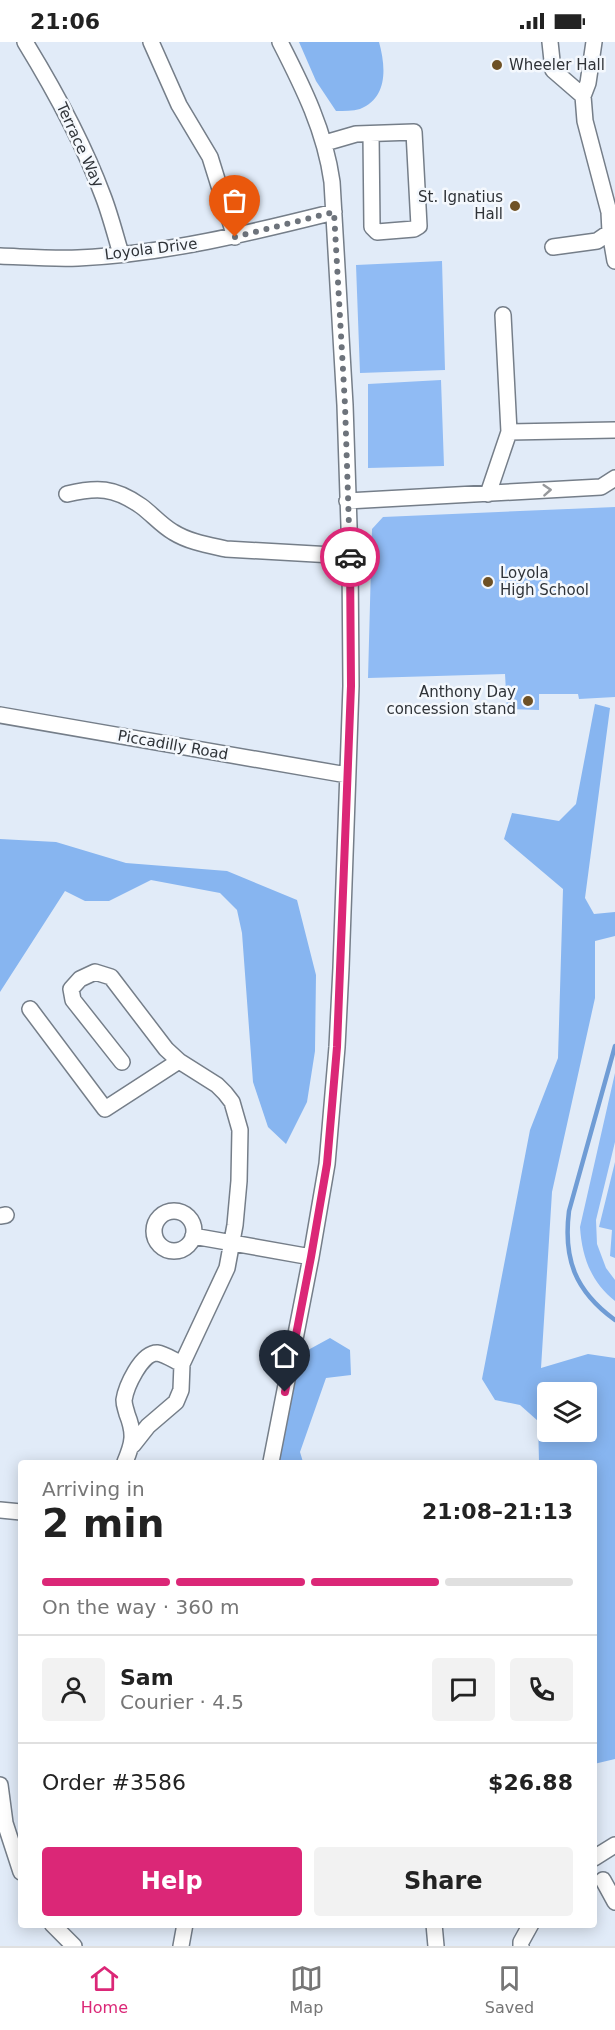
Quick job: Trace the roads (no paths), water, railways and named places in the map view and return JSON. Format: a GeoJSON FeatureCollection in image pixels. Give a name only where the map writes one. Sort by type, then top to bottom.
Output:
{"type":"FeatureCollection","features":[{"type":"Feature","properties":{"kind":"street","name":"Terrace Way"},"geometry":{"type":"LineString","coordinates":[[25,42],[55,92],[85,152],[104,197],[121,254]]}},
{"type":"Feature","properties":{"kind":"street"},"geometry":{"type":"LineString","coordinates":[[151,42],[180,105],[210,157],[235,237]]}},
{"type":"Feature","properties":{"kind":"street"},"geometry":{"type":"LineString","coordinates":[[271,1460],[327,1164],[337,1047],[351,686],[345,405],[334,212],[328,155],[320,127],[280,42]]}},
{"type":"Feature","properties":{"kind":"street"},"geometry":{"type":"LineString","coordinates":[[550,42],[553,70],[583,96]]}},
{"type":"Feature","properties":{"kind":"street"},"geometry":{"type":"LineString","coordinates":[[594,42],[588,82],[583,96],[585,120],[609,212],[615,261]]}},
{"type":"Feature","properties":{"kind":"street"},"geometry":{"type":"LineString","coordinates":[[325,143],[356,134],[414,132],[419,226],[414,229],[377,232],[372,227],[371,134]]}},
{"type":"Feature","properties":{"kind":"street","name":"Loyola Drive"},"geometry":{"type":"LineString","coordinates":[[0,256],[77,258],[168,249],[235,237],[334,212]]}},
{"type":"Feature","properties":{"kind":"street"},"geometry":{"type":"LineString","coordinates":[[553,247],[597,241],[610,232]]}},
{"type":"Feature","properties":{"kind":"street"},"geometry":{"type":"LineString","coordinates":[[488,494],[508,432],[503,315]]}},
{"type":"Feature","properties":{"kind":"street"},"geometry":{"type":"LineString","coordinates":[[508,432],[615,430]]}},
{"type":"Feature","properties":{"kind":"street"},"geometry":{"type":"LineString","coordinates":[[348,501],[601,488],[615,478]]}},
{"type":"Feature","properties":{"kind":"street"},"geometry":{"type":"LineString","coordinates":[[67,494],[103,488],[141,506],[176,534],[207,545],[226,549],[350,556]]}},
{"type":"Feature","properties":{"kind":"street","name":"Piccadilly Road"},"geometry":{"type":"LineString","coordinates":[[0,715],[347,775]]}},
{"type":"Feature","properties":{"kind":"street"},"geometry":{"type":"LineString","coordinates":[[122,1062],[73,1000],[71,990],[80,980],[95,972],[111,977],[166,1048],[179,1061],[217,1085],[232,1102],[240,1130],[235,1225],[227,1268],[182,1364],[181,1390],[176,1402],[148,1426],[133,1445],[126,1460]]}},
{"type":"Feature","properties":{"kind":"street"},"geometry":{"type":"LineString","coordinates":[[30,1009],[105,1109],[179,1061]]}},
{"type":"Feature","properties":{"kind":"street"},"geometry":{"type":"LineString","coordinates":[[193,1236],[311,1257]]}},
{"type":"Feature","properties":{"kind":"street"},"geometry":{"type":"LineString","coordinates":[[133,1445],[133,1434],[124,1400],[136,1368],[150,1355],[157,1353],[182,1364]]}},
{"type":"Feature","properties":{"kind":"street"},"geometry":{"type":"LineString","coordinates":[[0,1510],[18,1512]]}},
{"type":"Feature","properties":{"kind":"street"},"geometry":{"type":"LineString","coordinates":[[0,1785],[5,1823],[18,1863]]}},
{"type":"Feature","properties":{"kind":"street"},"geometry":{"type":"LineString","coordinates":[[597,1856],[615,1845]]}},
{"type":"Feature","properties":{"kind":"street"},"geometry":{"type":"LineString","coordinates":[[604,1880],[615,1902]]}},
{"type":"Feature","properties":{"kind":"street"},"geometry":{"type":"LineString","coordinates":[[56,1928],[74,1946]]}},
{"type":"Feature","properties":{"kind":"street"},"geometry":{"type":"LineString","coordinates":[[181,1946],[184,1928]]}},
{"type":"Feature","properties":{"kind":"street"},"geometry":{"type":"LineString","coordinates":[[434,1928],[436,1946]]}},
{"type":"Feature","properties":{"kind":"street"},"geometry":{"type":"LineString","coordinates":[[521,1946],[529,1928]]}},
{"type":"Feature","properties":{"kind":"waterway"},"geometry":{"type":"LineString","coordinates":[[615,1046],[569,1211],[568,1228],[570,1259],[581,1285],[601,1309],[615,1320]]}},
{"type":"Feature","properties":{"kind":"place","name":"Wheeler Hall"},"geometry":{"type":"Point","coordinates":[497,65]}},
{"type":"Feature","properties":{"kind":"place","name":"St. Ignatius Hall"},"geometry":{"type":"Point","coordinates":[515,206]}},
{"type":"Feature","properties":{"kind":"place","name":"Loyola High School"},"geometry":{"type":"Point","coordinates":[488,582]}},
{"type":"Feature","properties":{"kind":"place","name":"Anthony Day concession stand"},"geometry":{"type":"Point","coordinates":[528,701]}}]}
